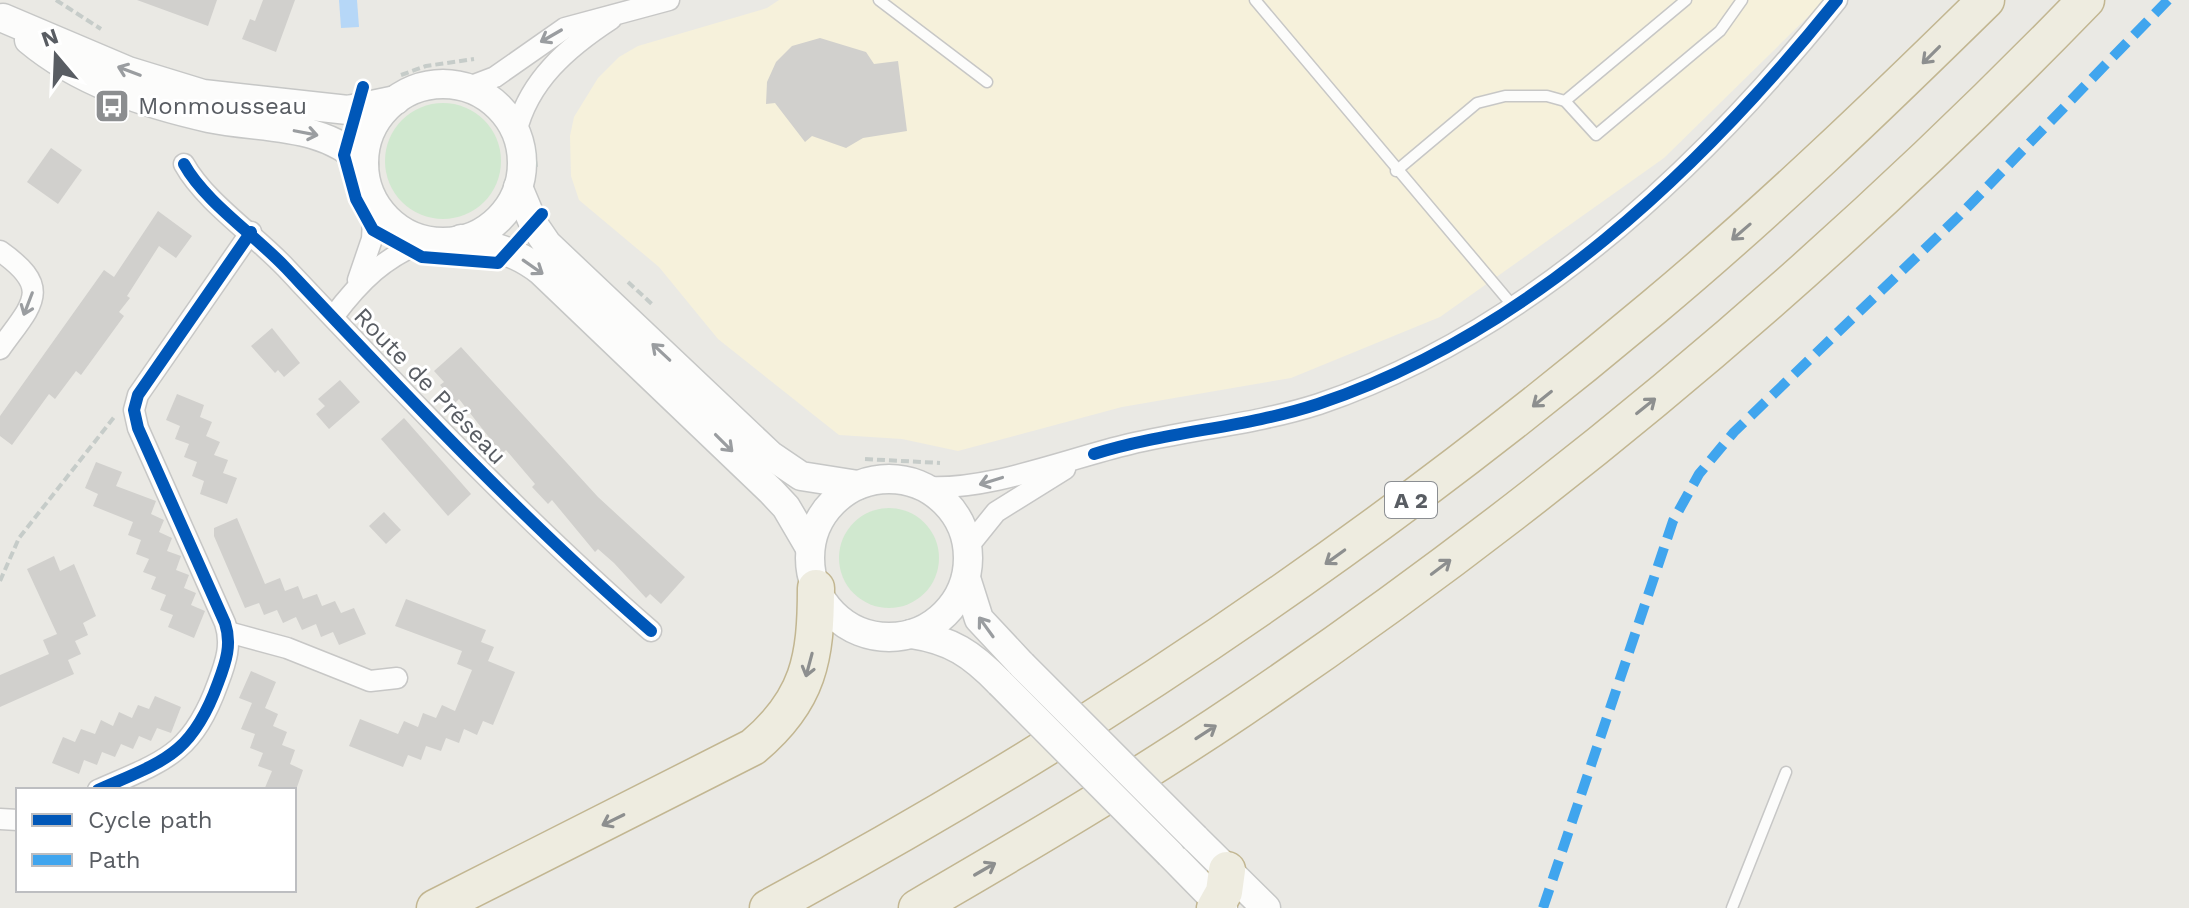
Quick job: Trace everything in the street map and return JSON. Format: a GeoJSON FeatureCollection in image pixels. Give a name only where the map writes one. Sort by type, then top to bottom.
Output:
{"type":"FeatureCollection","features":[{"type":"Feature","properties":{"kind":"highway","name":"A 2"},"geometry":{"type":"LineString","coordinates":[[768,908],[974,794],[1096,719],[1263,608],[1424,492],[1550,393],[1718,252],[1850,132],[1986,0]]}},
{"type":"Feature","properties":{"kind":"highway"},"geometry":{"type":"LineString","coordinates":[[917,908],[1073,816],[1239,710],[1475,541],[1585,456],[1802,272],[1918,165],[2086,0]]}},
{"type":"Feature","properties":{"kind":"highway"},"geometry":{"type":"LineString","coordinates":[[435,908],[753,747],[789,712],[802,688],[814,647],[816,588]]}},
{"type":"Feature","properties":{"kind":"main road"},"geometry":{"type":"LineString","coordinates":[[1,17],[128,71],[203,94],[348,110],[393,90],[430,85],[466,88],[496,105],[524,140],[521,160],[534,225],[547,244],[770,455],[801,476],[859,472],[925,487],[956,516],[967,548],[966,578],[979,619],[1195,838],[1221,897]]}},
{"type":"Feature","properties":{"kind":"main road"},"geometry":{"type":"LineString","coordinates":[[1,17],[51,57],[98,82],[186,112],[315,134],[346,147],[364,164]]}},
{"type":"Feature","properties":{"kind":"main road"},"geometry":{"type":"LineString","coordinates":[[393,90],[373,128],[364,164],[374,202],[394,224],[428,240],[461,239],[488,245],[529,262],[541,271],[771,491],[810,548]]}},
{"type":"Feature","properties":{"kind":"main road"},"geometry":{"type":"LineString","coordinates":[[461,239],[499,218],[526,180]]}},
{"type":"Feature","properties":{"kind":"main road"},"geometry":{"type":"LineString","coordinates":[[859,472],[826,510],[817,524],[810,548],[816,588],[830,610],[851,627],[885,637],[911,634],[957,645],[976,658],[1170,854],[1221,897],[1266,908]]}},
{"type":"Feature","properties":{"kind":"main road"},"geometry":{"type":"LineString","coordinates":[[911,634],[942,616],[959,595],[966,578]]}},
{"type":"Feature","properties":{"kind":"street"},"geometry":{"type":"LineString","coordinates":[[466,88],[487,81],[506,64],[565,28],[669,0]]}},
{"type":"Feature","properties":{"kind":"street"},"geometry":{"type":"LineString","coordinates":[[925,487],[969,487],[1153,439],[1274,417],[1320,403],[1421,360],[1513,306],[1614,229],[1692,161],[1768,83],[1837,0]]}},
{"type":"Feature","properties":{"kind":"street"},"geometry":{"type":"LineString","coordinates":[[524,140],[525,103],[551,68],[584,37],[625,11]]}},
{"type":"Feature","properties":{"kind":"street","name":"Route de Préseau"},"geometry":{"type":"LineString","coordinates":[[184,164],[205,191],[251,232],[527,518],[651,631]]}},
{"type":"Feature","properties":{"kind":"street"},"geometry":{"type":"LineString","coordinates":[[355,288],[372,239],[374,202]]}},
{"type":"Feature","properties":{"kind":"street"},"geometry":{"type":"LineString","coordinates":[[102,788],[174,753],[194,735],[208,711],[225,664],[228,632],[138,428],[135,403],[144,385],[251,232]]}},
{"type":"Feature","properties":{"kind":"street"},"geometry":{"type":"LineString","coordinates":[[333,317],[355,288],[391,256],[428,240]]}},
{"type":"Feature","properties":{"kind":"street"},"geometry":{"type":"LineString","coordinates":[[0,349],[32,298],[33,287],[27,272],[6,255]]}},
{"type":"Feature","properties":{"kind":"street"},"geometry":{"type":"LineString","coordinates":[[967,548],[985,523],[1018,495],[1094,454]]}},
{"type":"Feature","properties":{"kind":"street"},"geometry":{"type":"LineString","coordinates":[[228,632],[287,648],[370,681],[397,678]]}},
{"type":"Feature","properties":{"kind":"lane"},"geometry":{"type":"LineString","coordinates":[[879,0],[987,82]]}},
{"type":"Feature","properties":{"kind":"lane"},"geometry":{"type":"LineString","coordinates":[[1255,0],[1396,171],[1513,306]]}},
{"type":"Feature","properties":{"kind":"lane"},"geometry":{"type":"LineString","coordinates":[[1565,101],[1686,0]]}},
{"type":"Feature","properties":{"kind":"lane"},"geometry":{"type":"LineString","coordinates":[[1396,171],[1477,103],[1505,96],[1547,96],[1565,101],[1596,135],[1720,31],[1742,0]]}},
{"type":"Feature","properties":{"kind":"lane"},"geometry":{"type":"LineString","coordinates":[[1732,908],[1786,772]]}},
{"type":"Feature","properties":{"kind":"path"},"geometry":{"type":"LineString","coordinates":[[56,0],[107,33]]}},
{"type":"Feature","properties":{"kind":"path"},"geometry":{"type":"LineString","coordinates":[[393,90],[426,66],[501,56],[506,64]]}},
{"type":"Feature","properties":{"kind":"path"},"geometry":{"type":"LineString","coordinates":[[524,140],[526,180]]}},
{"type":"Feature","properties":{"kind":"path"},"geometry":{"type":"LineString","coordinates":[[622,276],[658,310]]}},
{"type":"Feature","properties":{"kind":"path"},"geometry":{"type":"LineString","coordinates":[[0,581],[19,538],[101,430],[144,385]]}},
{"type":"Feature","properties":{"kind":"path"},"geometry":{"type":"LineString","coordinates":[[859,472],[925,460],[951,465]]}},
{"type":"Feature","properties":{"kind":"shaded area"},"geometry":{"type":"Polygon","coordinates":[[[779,0],[1825,0],[1664,158],[1440,317],[1291,378],[1122,407],[958,451],[902,439],[839,435],[718,339],[659,267],[579,200],[571,176],[570,136],[574,117],[598,78],[619,57],[638,46],[767,8],[779,0]]]}},
{"type":"Feature","properties":{"kind":"green space"},"geometry":{"type":"Polygon","coordinates":[[[443,103],[465,108],[484,120],[496,139],[501,161],[496,183],[484,202],[465,214],[443,219],[421,214],[402,202],[390,183],[385,161],[390,139],[402,120],[421,108],[443,103]]]}},
{"type":"Feature","properties":{"kind":"green space"},"geometry":{"type":"Polygon","coordinates":[[[889,508],[908,512],[925,522],[935,539],[939,558],[935,577],[925,594],[908,604],[889,608],[870,604],[853,594],[843,577],[839,558],[843,539],[853,522],[870,512],[889,508]]]}},
{"type":"Feature","properties":{"kind":"water"},"geometry":{"type":"Polygon","coordinates":[[[339,0],[357,0],[359,27],[341,28],[339,0]]]}},
{"type":"Feature","properties":{"kind":"building"},"geometry":{"type":"Polygon","coordinates":[[[137,0],[217,0],[208,26],[137,0]]]}},
{"type":"Feature","properties":{"kind":"building"},"geometry":{"type":"Polygon","coordinates":[[[263,0],[295,0],[276,52],[242,39],[250,19],[255,21],[263,0]]]}},
{"type":"Feature","properties":{"kind":"building"},"geometry":{"type":"Polygon","coordinates":[[[820,38],[866,52],[874,64],[898,61],[907,131],[863,138],[846,148],[812,136],[805,142],[775,103],[766,104],[767,82],[776,62],[792,46],[820,38]]]}},
{"type":"Feature","properties":{"kind":"building"},"geometry":{"type":"Polygon","coordinates":[[[51,148],[82,170],[58,204],[27,182],[51,148]]]}},
{"type":"Feature","properties":{"kind":"building"},"geometry":{"type":"Polygon","coordinates":[[[158,211],[192,236],[176,258],[159,246],[119,312],[124,316],[81,375],[76,371],[55,399],[49,394],[12,445],[0,436],[0,416],[104,270],[114,277],[158,211]]]}},
{"type":"Feature","properties":{"kind":"building"},"geometry":{"type":"Polygon","coordinates":[[[272,328],[300,363],[284,377],[278,370],[275,373],[251,346],[272,328]]]}},
{"type":"Feature","properties":{"kind":"building"},"geometry":{"type":"Polygon","coordinates":[[[461,347],[598,497],[685,577],[661,604],[650,594],[646,598],[614,563],[598,549],[595,552],[552,500],[548,504],[532,487],[535,484],[506,450],[502,454],[459,399],[455,403],[440,385],[444,382],[434,371],[461,347]]]}},
{"type":"Feature","properties":{"kind":"building"},"geometry":{"type":"Polygon","coordinates":[[[340,380],[360,402],[329,429],[316,414],[325,406],[318,399],[340,380]]]}},
{"type":"Feature","properties":{"kind":"building"},"geometry":{"type":"Polygon","coordinates":[[[177,394],[204,405],[200,417],[212,422],[206,436],[220,442],[214,455],[228,460],[223,473],[237,478],[227,504],[200,494],[204,481],[192,476],[197,462],[184,457],[189,444],[175,439],[180,426],[166,420],[177,394]]]}},
{"type":"Feature","properties":{"kind":"building"},"geometry":{"type":"Polygon","coordinates":[[[404,418],[471,494],[448,516],[381,439],[404,418]]]}},
{"type":"Feature","properties":{"kind":"building"},"geometry":{"type":"Polygon","coordinates":[[[96,462],[122,472],[116,486],[156,501],[151,514],[164,520],[159,532],[172,538],[167,551],[181,556],[176,570],[189,575],[184,588],[196,593],[191,605],[205,611],[194,638],[168,627],[173,615],[160,610],[166,595],[151,589],[156,577],[143,572],[149,559],[136,554],[141,540],[128,535],[133,522],[93,506],[98,494],[85,488],[96,462]]]}},
{"type":"Feature","properties":{"kind":"building"},"geometry":{"type":"Polygon","coordinates":[[[384,512],[401,530],[386,544],[369,526],[384,512]]]}},
{"type":"Feature","properties":{"kind":"building"},"geometry":{"type":"Polygon","coordinates":[[[237,518],[265,584],[280,578],[285,591],[298,586],[303,599],[317,594],[322,606],[335,601],[341,613],[354,608],[366,634],[339,645],[333,632],[321,637],[316,624],[302,630],[296,617],[283,623],[277,610],[264,615],[259,603],[245,608],[214,536],[214,528],[237,518]]]}},
{"type":"Feature","properties":{"kind":"building"},"geometry":{"type":"Polygon","coordinates":[[[54,556],[60,571],[74,564],[96,616],[83,623],[88,635],[75,641],[81,654],[68,660],[74,674],[0,707],[0,675],[49,654],[43,640],[57,634],[27,569],[54,556]]]}},
{"type":"Feature","properties":{"kind":"building"},"geometry":{"type":"Polygon","coordinates":[[[406,599],[486,630],[481,642],[494,647],[488,661],[515,672],[493,725],[483,721],[477,735],[464,729],[459,743],[446,738],[441,751],[426,746],[421,760],[408,755],[403,767],[349,746],[360,719],[398,734],[404,721],[418,727],[423,713],[436,718],[442,705],[455,711],[472,670],[457,664],[462,651],[395,626],[406,599]]]}},
{"type":"Feature","properties":{"kind":"building"},"geometry":{"type":"Polygon","coordinates":[[[251,671],[276,682],[265,708],[278,714],[273,726],[287,732],[282,745],[295,750],[290,764],[303,770],[296,790],[265,788],[272,771],[258,766],[263,753],[250,748],[255,734],[241,729],[252,703],[239,698],[251,671]]]}},
{"type":"Feature","properties":{"kind":"building"},"geometry":{"type":"Polygon","coordinates":[[[155,696],[181,707],[171,733],[157,728],[151,741],[139,736],[133,749],[121,744],[115,757],[102,752],[97,765],[84,760],[79,774],[52,763],[63,737],[75,742],[81,729],[95,734],[101,720],[113,726],[119,712],[132,718],[138,705],[149,709],[155,696]]]}},
{"type":"Feature","properties":{"kind":"marked path"},"geometry":{"type":"LineString","coordinates":[[1543,908],[1673,521],[1699,474],[1734,432],[1960,215],[2168,0]]}},
{"type":"Feature","properties":{"kind":"cycle path"},"geometry":{"type":"LineString","coordinates":[[1094,454],[1263,419],[1318,404],[1395,373],[1469,335],[1539,290],[1605,239],[1668,184],[1728,125],[1837,0]]}},
{"type":"Feature","properties":{"kind":"cycle path"},"geometry":{"type":"LineString","coordinates":[[363,87],[344,155],[356,199],[373,230],[422,257],[498,263],[542,214]]}},
{"type":"Feature","properties":{"kind":"cycle path"},"geometry":{"type":"LineString","coordinates":[[184,164],[204,192],[286,268],[464,454],[651,631]]}},
{"type":"Feature","properties":{"kind":"cycle path"},"geometry":{"type":"LineString","coordinates":[[103,788],[158,762],[186,741],[208,707],[226,660],[228,638],[225,623],[138,428],[134,410],[138,395],[251,232]]}},
{"type":"Feature","properties":{"kind":"place","name":"Monmousseau"},"geometry":{"type":"Point","coordinates":[112,106]}}]}
